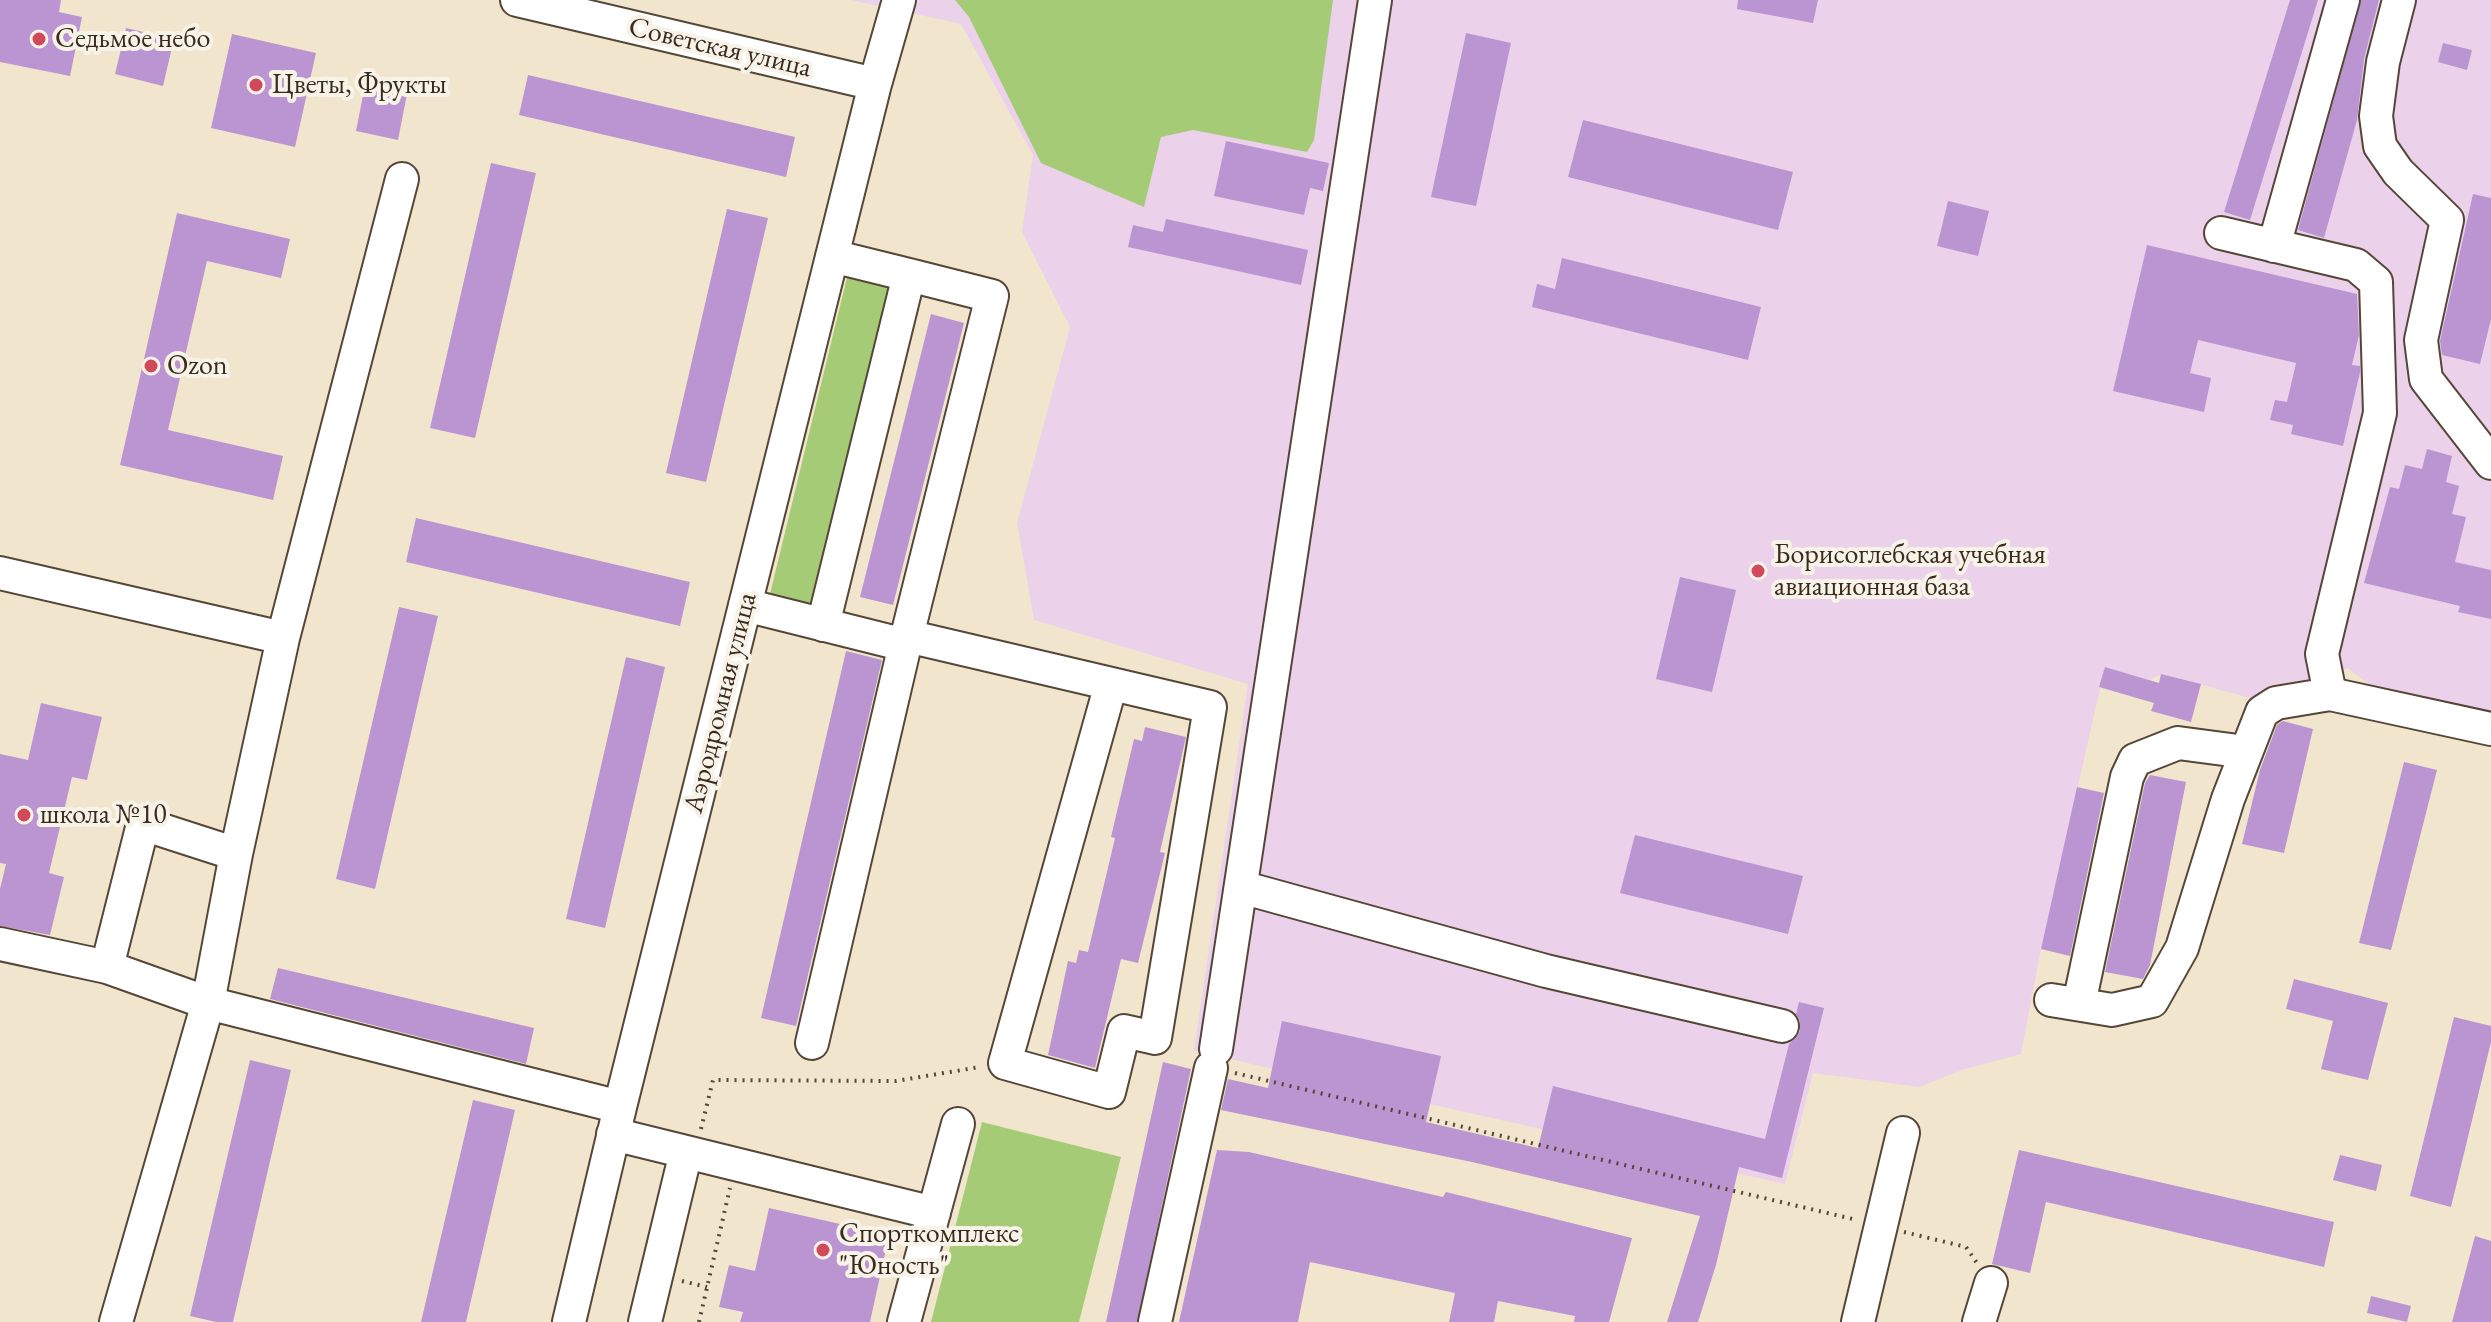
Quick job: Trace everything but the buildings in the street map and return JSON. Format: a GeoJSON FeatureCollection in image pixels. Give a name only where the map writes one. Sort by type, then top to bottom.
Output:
{"type":"FeatureCollection","features":[{"type":"Feature","properties":{"kind":"street","name":"Советская улица"},"geometry":{"type":"LineString","coordinates":[[517,0],[875,84]]}},
{"type":"Feature","properties":{"kind":"street","name":"Аэродромная улица"},"geometry":{"type":"LineString","coordinates":[[569,1322],[616,1121],[875,84],[899,0]]}},
{"type":"Feature","properties":{"kind":"street"},"geometry":{"type":"LineString","coordinates":[[1155,1322],[1213,1058],[1375,0]]}},
{"type":"Feature","properties":{"kind":"street"},"geometry":{"type":"LineString","coordinates":[[2274,246],[2343,0]]}},
{"type":"Feature","properties":{"kind":"street"},"geometry":{"type":"LineString","coordinates":[[2399,0],[2383,62],[2376,116],[2380,146],[2398,172],[2447,220],[2421,340],[2426,379],[2491,463]]}},
{"type":"Feature","properties":{"kind":"street"},"geometry":{"type":"LineString","coordinates":[[116,1322],[208,1003],[236,854],[283,638],[402,179]]}},
{"type":"Feature","properties":{"kind":"street"},"geometry":{"type":"LineString","coordinates":[[2221,233],[2356,265],[2376,282],[2380,413],[2322,654],[2330,694]]}},
{"type":"Feature","properties":{"kind":"street"},"geometry":{"type":"LineString","coordinates":[[812,1043],[906,640],[992,296],[832,256]]}},
{"type":"Feature","properties":{"kind":"street"},"geometry":{"type":"LineString","coordinates":[[823,625],[909,275]]}},
{"type":"Feature","properties":{"kind":"street"},"geometry":{"type":"LineString","coordinates":[[0,573],[283,638]]}},
{"type":"Feature","properties":{"kind":"street"},"geometry":{"type":"LineString","coordinates":[[745,605],[823,625],[906,640],[1111,684],[1210,707],[1155,1038],[1124,1031],[1109,1092],[1005,1063],[1111,684]]}},
{"type":"Feature","properties":{"kind":"street"},"geometry":{"type":"LineString","coordinates":[[2246,752],[2178,743],[2135,760],[2127,777],[2065,1002],[2112,1010],[2152,1001],[2182,948],[2228,799],[2262,712],[2276,703],[2330,694],[2491,729]]}},
{"type":"Feature","properties":{"kind":"street"},"geometry":{"type":"LineString","coordinates":[[107,967],[143,824],[236,854]]}},
{"type":"Feature","properties":{"kind":"street"},"geometry":{"type":"LineString","coordinates":[[1241,887],[1546,971],[1782,1026]]}},
{"type":"Feature","properties":{"kind":"street"},"geometry":{"type":"LineString","coordinates":[[0,944],[107,967],[208,1003],[616,1121],[693,1154],[934,1213]]}},
{"type":"Feature","properties":{"kind":"street"},"geometry":{"type":"LineString","coordinates":[[904,1322],[958,1124]]}},
{"type":"Feature","properties":{"kind":"street"},"geometry":{"type":"LineString","coordinates":[[1858,1322],[1903,1133]]}},
{"type":"Feature","properties":{"kind":"street"},"geometry":{"type":"LineString","coordinates":[[645,1322],[693,1154]]}},
{"type":"Feature","properties":{"kind":"street"},"geometry":{"type":"LineString","coordinates":[[1979,1322],[1991,1283]]}},
{"type":"Feature","properties":{"kind":"path"},"geometry":{"type":"LineString","coordinates":[[1213,1058],[1966,1247],[1991,1283]]}},
{"type":"Feature","properties":{"kind":"path"},"geometry":{"type":"LineString","coordinates":[[693,1154],[713,1080],[896,1081],[1005,1063]]}},
{"type":"Feature","properties":{"kind":"path"},"geometry":{"type":"LineString","coordinates":[[699,1322],[736,1165]]}},
{"type":"Feature","properties":{"kind":"path"},"geometry":{"type":"LineString","coordinates":[[670,1278],[707,1287]]}},
{"type":"Feature","properties":{"kind":"shaded area","name":"Борисоглебская учебная авиационная база"},"geometry":{"type":"Polygon","coordinates":[[[851,0],[2491,0],[2491,714],[2376,690],[2348,668],[2261,701],[2162,674],[2149,680],[2105,667],[2041,949],[2021,1054],[1962,1070],[1920,1087],[1813,1073],[1785,1184],[1194,1051],[1248,684],[1034,620],[1017,523],[1070,327],[1022,232],[1033,155],[961,24],[851,0]]]}},
{"type":"Feature","properties":{"kind":"green space"},"geometry":{"type":"Polygon","coordinates":[[[955,0],[1333,0],[1314,140],[1307,152],[1193,130],[1161,137],[1144,207],[1041,163],[969,17],[955,0]]]}},
{"type":"Feature","properties":{"kind":"green space"},"geometry":{"type":"Polygon","coordinates":[[[849,269],[897,281],[816,609],[769,598],[849,269]]]}},
{"type":"Feature","properties":{"kind":"green space"},"geometry":{"type":"Polygon","coordinates":[[[982,1122],[1121,1157],[1079,1322],[931,1322],[982,1122]]]}},
{"type":"Feature","properties":{"kind":"place","name":"Седьмое небо"},"geometry":{"type":"Point","coordinates":[39,39]}},
{"type":"Feature","properties":{"kind":"place","name":"Цветы, Фрукты"},"geometry":{"type":"Point","coordinates":[256,85]}},
{"type":"Feature","properties":{"kind":"place","name":"Ozon"},"geometry":{"type":"Point","coordinates":[151,366]}},
{"type":"Feature","properties":{"kind":"place","name":"Борисоглебская учебная авиационная база"},"geometry":{"type":"Point","coordinates":[1758,571]}},
{"type":"Feature","properties":{"kind":"place","name":"школа №10"},"geometry":{"type":"Point","coordinates":[24,815]}},
{"type":"Feature","properties":{"kind":"place","name":"Спорткомплекс \"Юность\""},"geometry":{"type":"Point","coordinates":[823,1250]}}]}
